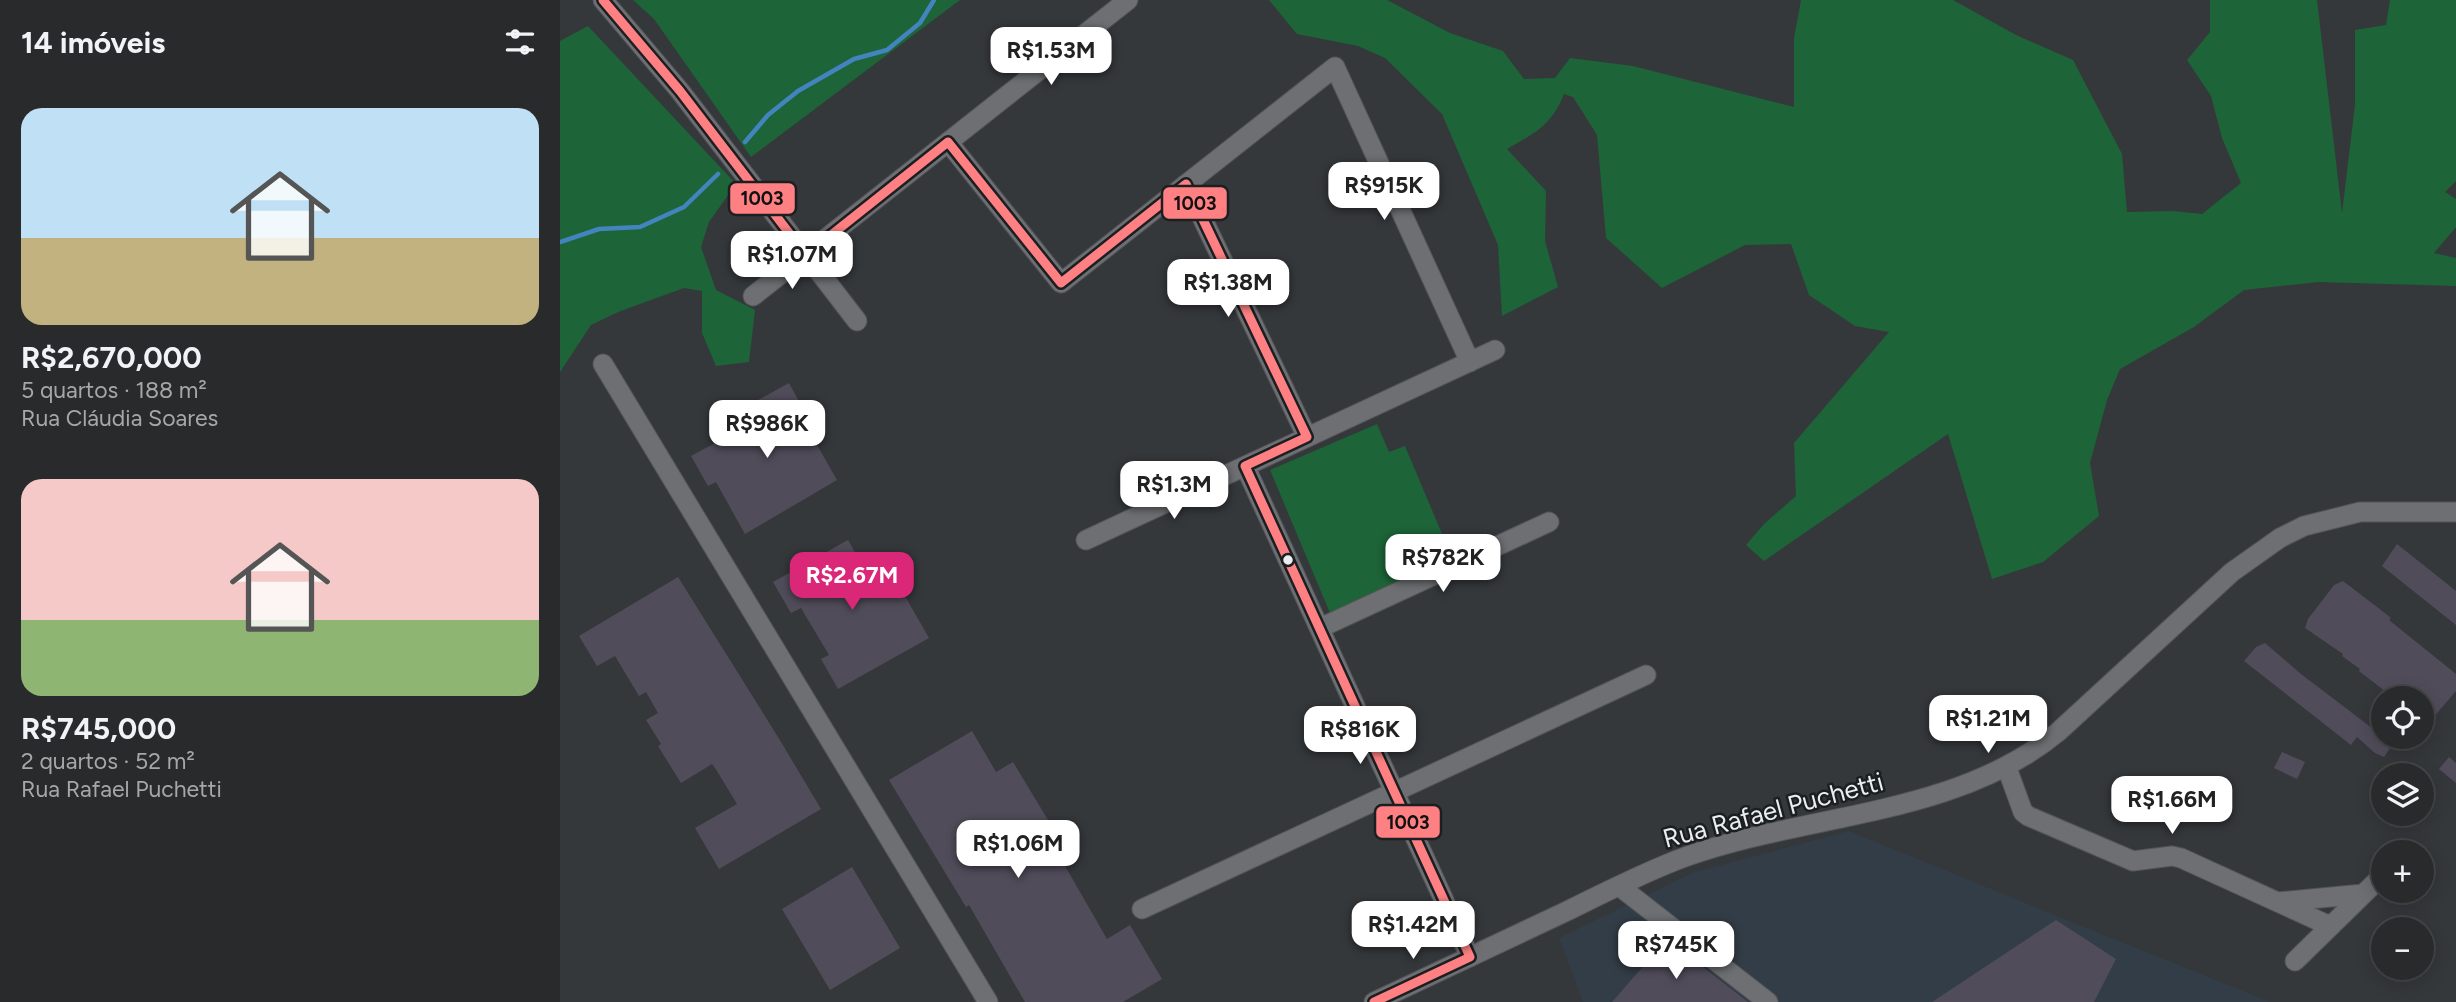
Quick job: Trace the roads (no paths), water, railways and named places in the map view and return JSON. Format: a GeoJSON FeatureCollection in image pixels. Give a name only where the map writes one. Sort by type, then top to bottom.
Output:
{"type":"FeatureCollection","features":[{"type":"Feature","properties":{"kind":"street"},"geometry":{"type":"LineString","coordinates":[[603,0],[680,91],[857,321]]}},
{"type":"Feature","properties":{"kind":"street"},"geometry":{"type":"LineString","coordinates":[[753,296],[1128,0]]}},
{"type":"Feature","properties":{"kind":"street"},"geometry":{"type":"LineString","coordinates":[[948,142],[1061,283],[1335,66],[1470,362]]}},
{"type":"Feature","properties":{"kind":"street"},"geometry":{"type":"LineString","coordinates":[[1186,184],[1307,437]]}},
{"type":"Feature","properties":{"kind":"street"},"geometry":{"type":"LineString","coordinates":[[1086,540],[1494,350]]}},
{"type":"Feature","properties":{"kind":"street"},"geometry":{"type":"LineString","coordinates":[[603,363],[988,1002]]}},
{"type":"Feature","properties":{"kind":"street"},"geometry":{"type":"LineString","coordinates":[[1245,466],[1470,957]]}},
{"type":"Feature","properties":{"kind":"street","name":"Rua Rafael Puchetti"},"geometry":{"type":"LineString","coordinates":[[1374,1002],[1687,856],[1961,788],[2007,768],[2039,748],[2058,732],[2232,572],[2280,538],[2304,526],[2360,512],[2456,512]]}},
{"type":"Feature","properties":{"kind":"street"},"geometry":{"type":"LineString","coordinates":[[1320,628],[1549,522]]}},
{"type":"Feature","properties":{"kind":"street"},"geometry":{"type":"LineString","coordinates":[[1142,909],[1646,675]]}},
{"type":"Feature","properties":{"kind":"street"},"geometry":{"type":"LineString","coordinates":[[2007,768],[2022,812],[2028,816],[2133,861],[2172,856],[2181,858],[2330,926]]}},
{"type":"Feature","properties":{"kind":"street"},"geometry":{"type":"LineString","coordinates":[[1619,886],[1768,1002]]}},
{"type":"Feature","properties":{"kind":"street"},"geometry":{"type":"LineString","coordinates":[[2295,961],[2371,886]]}},
{"type":"Feature","properties":{"kind":"street"},"geometry":{"type":"LineString","coordinates":[[2277,902],[2363,894]]}},
{"type":"Feature","properties":{"kind":"waterway"},"geometry":{"type":"LineString","coordinates":[[745,142],[768,115],[798,91],[854,59],[887,50],[920,23],[934,0]]}},
{"type":"Feature","properties":{"kind":"waterway"},"geometry":{"type":"LineString","coordinates":[[560,242],[599,229],[640,227],[684,207],[718,174]]}}]}
